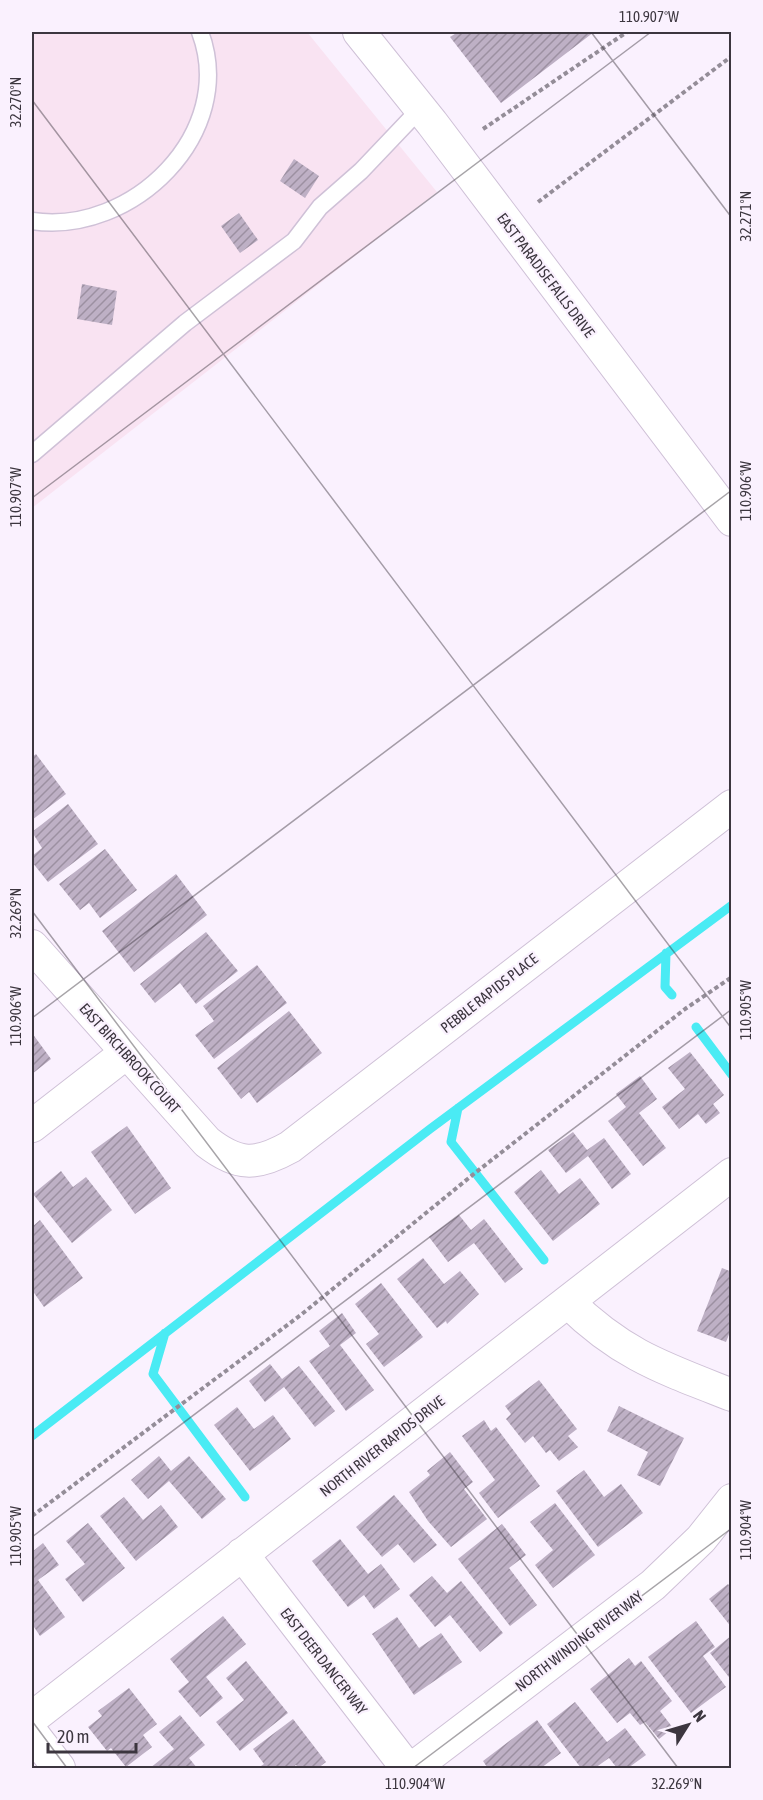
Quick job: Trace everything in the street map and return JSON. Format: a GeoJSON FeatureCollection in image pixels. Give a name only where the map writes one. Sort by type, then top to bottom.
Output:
{"type":"FeatureCollection","features":[{"type":"Feature","properties":{"kind":"street","name":"EAST PARADISE FALLS DRIVE"},"geometry":{"type":"LineString","coordinates":[[359,32],[732,520]]}},
{"type":"Feature","properties":{"kind":"street","name":"PEBBLE RAPIDS PLACE"},"geometry":{"type":"LineString","coordinates":[[237,1160],[263,1159],[290,1147],[732,806]]}},
{"type":"Feature","properties":{"kind":"street","name":"EAST BIRCHBROOK COURT"},"geometry":{"type":"LineString","coordinates":[[32,946],[207,1142],[237,1160]]}},
{"type":"Feature","properties":{"kind":"street"},"geometry":{"type":"LineString","coordinates":[[32,1126],[126,1053]]}},
{"type":"Feature","properties":{"kind":"street","name":"NORTH RIVER RAPIDS DRIVE"},"geometry":{"type":"LineString","coordinates":[[32,1718],[732,1174]]}},
{"type":"Feature","properties":{"kind":"street"},"geometry":{"type":"LineString","coordinates":[[568,1302],[607,1337],[644,1360],[732,1395]]}},
{"type":"Feature","properties":{"kind":"street","name":"NORTH WINDING RIVER WAY"},"geometry":{"type":"LineString","coordinates":[[413,1768],[653,1585],[701,1539],[732,1500]]}},
{"type":"Feature","properties":{"kind":"street","name":"EAST DEER DANCER WAY"},"geometry":{"type":"LineString","coordinates":[[242,1554],[407,1768]]}},
{"type":"Feature","properties":{"kind":"street"},"geometry":{"type":"LineString","coordinates":[[32,1733],[59,1768]]}},
{"type":"Feature","properties":{"kind":"lane"},"geometry":{"type":"LineString","coordinates":[[32,220],[64,222],[99,214],[131,198],[171,166],[185,150],[205,110],[208,63],[200,32]]}},
{"type":"Feature","properties":{"kind":"lane"},"geometry":{"type":"LineString","coordinates":[[32,454],[186,323],[294,241],[321,207],[361,171],[420,109]]}},
{"type":"Feature","properties":{"kind":"path"},"geometry":{"type":"LineString","coordinates":[[483,129],[627,32]]}},
{"type":"Feature","properties":{"kind":"path"},"geometry":{"type":"LineString","coordinates":[[538,202],[732,56]]}},
{"type":"Feature","properties":{"kind":"path"},"geometry":{"type":"LineString","coordinates":[[32,1516],[141,1432],[302,1314],[469,1178],[685,1009],[732,977]]}},
{"type":"Feature","properties":{"kind":"shaded area"},"geometry":{"type":"Polygon","coordinates":[[[32,32],[307,32],[437,192],[32,508],[32,32]]]}},
{"type":"Feature","properties":{"kind":"building"},"geometry":{"type":"Polygon","coordinates":[[[458,32],[594,32],[501,103],[450,37],[458,32]]]}},
{"type":"Feature","properties":{"kind":"building"},"geometry":{"type":"Polygon","coordinates":[[[294,159],[319,176],[305,198],[280,181],[294,159]]]}},
{"type":"Feature","properties":{"kind":"building"},"geometry":{"type":"Polygon","coordinates":[[[239,213],[258,240],[240,253],[221,226],[239,213]]]}},
{"type":"Feature","properties":{"kind":"building"},"geometry":{"type":"Polygon","coordinates":[[[82,284],[117,291],[112,325],[77,319],[82,284]]]}},
{"type":"Feature","properties":{"kind":"building"},"geometry":{"type":"Polygon","coordinates":[[[36,754],[66,794],[32,820],[32,757],[36,754]]]}},
{"type":"Feature","properties":{"kind":"building"},"geometry":{"type":"Polygon","coordinates":[[[68,804],[98,844],[48,882],[32,862],[32,856],[42,848],[32,832],[68,804]]]}},
{"type":"Feature","properties":{"kind":"building"},"geometry":{"type":"Polygon","coordinates":[[[105,849],[137,890],[100,918],[89,903],[80,910],[59,884],[105,849]]]}},
{"type":"Feature","properties":{"kind":"building"},"geometry":{"type":"Polygon","coordinates":[[[176,874],[207,915],[134,972],[102,931],[176,874]]]}},
{"type":"Feature","properties":{"kind":"building"},"geometry":{"type":"Polygon","coordinates":[[[206,932],[238,971],[196,1004],[180,983],[155,1003],[140,984],[206,932]]]}},
{"type":"Feature","properties":{"kind":"building"},"geometry":{"type":"Polygon","coordinates":[[[257,965],[287,1003],[214,1059],[195,1035],[214,1021],[203,1006],[257,965]]]}},
{"type":"Feature","properties":{"kind":"building"},"geometry":{"type":"Polygon","coordinates":[[[289,1011],[322,1053],[257,1103],[249,1092],[241,1099],[217,1068],[289,1011]]]}},
{"type":"Feature","properties":{"kind":"building"},"geometry":{"type":"Polygon","coordinates":[[[32,1033],[51,1059],[32,1074],[32,1033]]]}},
{"type":"Feature","properties":{"kind":"building"},"geometry":{"type":"Polygon","coordinates":[[[690,1052],[724,1095],[713,1104],[720,1113],[706,1124],[698,1114],[679,1129],[662,1107],[685,1089],[668,1068],[690,1052]]]}},
{"type":"Feature","properties":{"kind":"building"},"geometry":{"type":"Polygon","coordinates":[[[640,1076],[657,1099],[639,1113],[666,1148],[643,1166],[608,1121],[626,1107],[616,1094],[640,1076]]]}},
{"type":"Feature","properties":{"kind":"building"},"geometry":{"type":"Polygon","coordinates":[[[127,1126],[171,1188],[135,1214],[91,1152],[127,1126]]]}},
{"type":"Feature","properties":{"kind":"building"},"geometry":{"type":"Polygon","coordinates":[[[573,1132],[587,1150],[604,1138],[631,1174],[612,1189],[588,1156],[566,1173],[548,1150],[573,1132]]]}},
{"type":"Feature","properties":{"kind":"building"},"geometry":{"type":"Polygon","coordinates":[[[541,1170],[559,1194],[580,1178],[600,1204],[553,1241],[514,1192],[541,1170]]]}},
{"type":"Feature","properties":{"kind":"building"},"geometry":{"type":"Polygon","coordinates":[[[61,1171],[73,1187],[86,1177],[112,1210],[72,1243],[33,1194],[61,1171]]]}},
{"type":"Feature","properties":{"kind":"building"},"geometry":{"type":"Polygon","coordinates":[[[459,1215],[471,1230],[484,1219],[523,1269],[505,1283],[474,1243],[448,1262],[429,1237],[459,1215]]]}},
{"type":"Feature","properties":{"kind":"building"},"geometry":{"type":"Polygon","coordinates":[[[40,1220],[83,1278],[44,1307],[32,1290],[32,1227],[40,1220]]]}},
{"type":"Feature","properties":{"kind":"building"},"geometry":{"type":"Polygon","coordinates":[[[423,1258],[444,1284],[460,1271],[479,1294],[447,1324],[446,1321],[437,1328],[397,1279],[423,1258]]]}},
{"type":"Feature","properties":{"kind":"building"},"geometry":{"type":"Polygon","coordinates":[[[722,1268],[732,1272],[732,1327],[726,1342],[697,1331],[722,1268]]]}},
{"type":"Feature","properties":{"kind":"building"},"geometry":{"type":"Polygon","coordinates":[[[381,1283],[423,1337],[384,1367],[366,1344],[379,1334],[355,1304],[381,1283]]]}},
{"type":"Feature","properties":{"kind":"building"},"geometry":{"type":"Polygon","coordinates":[[[342,1313],[356,1333],[340,1345],[374,1390],[346,1411],[309,1361],[330,1346],[319,1331],[342,1313]]]}},
{"type":"Feature","properties":{"kind":"building"},"geometry":{"type":"Polygon","coordinates":[[[270,1364],[282,1379],[299,1366],[335,1411],[315,1427],[284,1387],[265,1402],[249,1381],[270,1364]]]}},
{"type":"Feature","properties":{"kind":"building"},"geometry":{"type":"Polygon","coordinates":[[[539,1380],[577,1429],[568,1436],[578,1447],[559,1461],[550,1450],[546,1453],[533,1436],[525,1443],[506,1419],[511,1414],[505,1406],[539,1380]]]}},
{"type":"Feature","properties":{"kind":"building"},"geometry":{"type":"Polygon","coordinates":[[[619,1406],[684,1438],[660,1486],[637,1475],[648,1452],[607,1431],[619,1406]]]}},
{"type":"Feature","properties":{"kind":"building"},"geometry":{"type":"Polygon","coordinates":[[[237,1407],[254,1429],[273,1415],[291,1439],[250,1471],[214,1425],[237,1407]]]}},
{"type":"Feature","properties":{"kind":"building"},"geometry":{"type":"Polygon","coordinates":[[[484,1420],[491,1431],[496,1427],[540,1486],[498,1518],[479,1493],[495,1480],[462,1436],[484,1420]]]}},
{"type":"Feature","properties":{"kind":"building"},"geometry":{"type":"Polygon","coordinates":[[[450,1452],[473,1482],[464,1489],[487,1519],[451,1547],[428,1521],[409,1492],[430,1475],[427,1471],[450,1452]]]}},
{"type":"Feature","properties":{"kind":"building"},"geometry":{"type":"Polygon","coordinates":[[[159,1456],[171,1471],[189,1456],[226,1499],[202,1519],[169,1481],[148,1499],[131,1480],[159,1456]]]}},
{"type":"Feature","properties":{"kind":"building"},"geometry":{"type":"Polygon","coordinates":[[[584,1470],[604,1497],[621,1484],[643,1513],[598,1547],[556,1491],[584,1470]]]}},
{"type":"Feature","properties":{"kind":"building"},"geometry":{"type":"Polygon","coordinates":[[[394,1495],[437,1545],[414,1563],[398,1544],[382,1557],[356,1527],[394,1495]]]}},
{"type":"Feature","properties":{"kind":"building"},"geometry":{"type":"Polygon","coordinates":[[[124,1497],[143,1520],[161,1505],[178,1527],[136,1561],[100,1516],[124,1497]]]}},
{"type":"Feature","properties":{"kind":"building"},"geometry":{"type":"Polygon","coordinates":[[[555,1503],[595,1555],[553,1588],[535,1565],[553,1550],[530,1522],[555,1503]]]}},
{"type":"Feature","properties":{"kind":"building"},"geometry":{"type":"Polygon","coordinates":[[[88,1523],[125,1568],[83,1602],[65,1579],[85,1564],[66,1541],[88,1523]]]}},
{"type":"Feature","properties":{"kind":"building"},"geometry":{"type":"Polygon","coordinates":[[[502,1524],[526,1555],[509,1568],[537,1605],[510,1626],[458,1559],[502,1524]]]}},
{"type":"Feature","properties":{"kind":"building"},"geometry":{"type":"Polygon","coordinates":[[[340,1539],[368,1574],[381,1564],[400,1589],[374,1609],[364,1595],[348,1607],[312,1561],[340,1539]]]}},
{"type":"Feature","properties":{"kind":"building"},"geometry":{"type":"Polygon","coordinates":[[[43,1543],[59,1565],[38,1580],[65,1617],[40,1636],[32,1624],[32,1552],[43,1543]]]}},
{"type":"Feature","properties":{"kind":"building"},"geometry":{"type":"Polygon","coordinates":[[[432,1576],[447,1593],[461,1581],[503,1633],[480,1652],[450,1615],[435,1627],[409,1595],[432,1576]]]}},
{"type":"Feature","properties":{"kind":"building"},"geometry":{"type":"Polygon","coordinates":[[[728,1584],[732,1589],[732,1628],[709,1599],[728,1584]]]}},
{"type":"Feature","properties":{"kind":"building"},"geometry":{"type":"Polygon","coordinates":[[[223,1616],[246,1644],[206,1677],[223,1698],[200,1717],[178,1691],[189,1682],[170,1659],[223,1616]]]}},
{"type":"Feature","properties":{"kind":"building"},"geometry":{"type":"Polygon","coordinates":[[[397,1617],[419,1648],[441,1633],[462,1662],[414,1695],[372,1634],[397,1617]]]}},
{"type":"Feature","properties":{"kind":"building"},"geometry":{"type":"Polygon","coordinates":[[[696,1621],[715,1647],[703,1656],[726,1687],[691,1713],[648,1657],[696,1621]]]}},
{"type":"Feature","properties":{"kind":"building"},"geometry":{"type":"Polygon","coordinates":[[[732,1635],[732,1681],[710,1653],[732,1635]]]}},
{"type":"Feature","properties":{"kind":"building"},"geometry":{"type":"Polygon","coordinates":[[[629,1658],[635,1666],[641,1661],[672,1701],[660,1711],[673,1728],[659,1739],[645,1722],[640,1725],[630,1713],[617,1723],[590,1689],[629,1658]]]}},
{"type":"Feature","properties":{"kind":"building"},"geometry":{"type":"Polygon","coordinates":[[[246,1661],[288,1713],[240,1751],[216,1722],[244,1700],[226,1678],[246,1661]]]}},
{"type":"Feature","properties":{"kind":"building"},"geometry":{"type":"Polygon","coordinates":[[[129,1688],[157,1724],[143,1735],[152,1747],[126,1767],[111,1748],[107,1751],[88,1727],[102,1716],[98,1711],[129,1688]]]}},
{"type":"Feature","properties":{"kind":"building"},"geometry":{"type":"Polygon","coordinates":[[[575,1702],[607,1742],[625,1728],[646,1755],[628,1768],[617,1768],[609,1758],[595,1768],[581,1768],[547,1724],[575,1702]]]}},
{"type":"Feature","properties":{"kind":"building"},"geometry":{"type":"Polygon","coordinates":[[[180,1715],[205,1745],[189,1758],[197,1768],[150,1768],[174,1749],[159,1732],[180,1715]]]}},
{"type":"Feature","properties":{"kind":"building"},"geometry":{"type":"Polygon","coordinates":[[[293,1719],[326,1762],[318,1768],[299,1768],[296,1765],[291,1768],[258,1768],[264,1764],[253,1749],[293,1719]]]}},
{"type":"Feature","properties":{"kind":"building"},"geometry":{"type":"Polygon","coordinates":[[[537,1720],[561,1753],[541,1768],[485,1768],[487,1767],[483,1761],[537,1720]]]}},
{"type":"Feature","properties":{"kind":"waterway"},"geometry":{"type":"LineString","coordinates":[[32,1436],[430,1129],[732,905]]}},
{"type":"Feature","properties":{"kind":"waterway"},"geometry":{"type":"LineString","coordinates":[[666,953],[665,987],[672,995]]}},
{"type":"Feature","properties":{"kind":"waterway"},"geometry":{"type":"LineString","coordinates":[[696,1027],[732,1075]]}},
{"type":"Feature","properties":{"kind":"waterway"},"geometry":{"type":"LineString","coordinates":[[458,1108],[451,1142],[544,1260]]}},
{"type":"Feature","properties":{"kind":"waterway"},"geometry":{"type":"LineString","coordinates":[[165,1333],[153,1374],[245,1497]]}}]}
